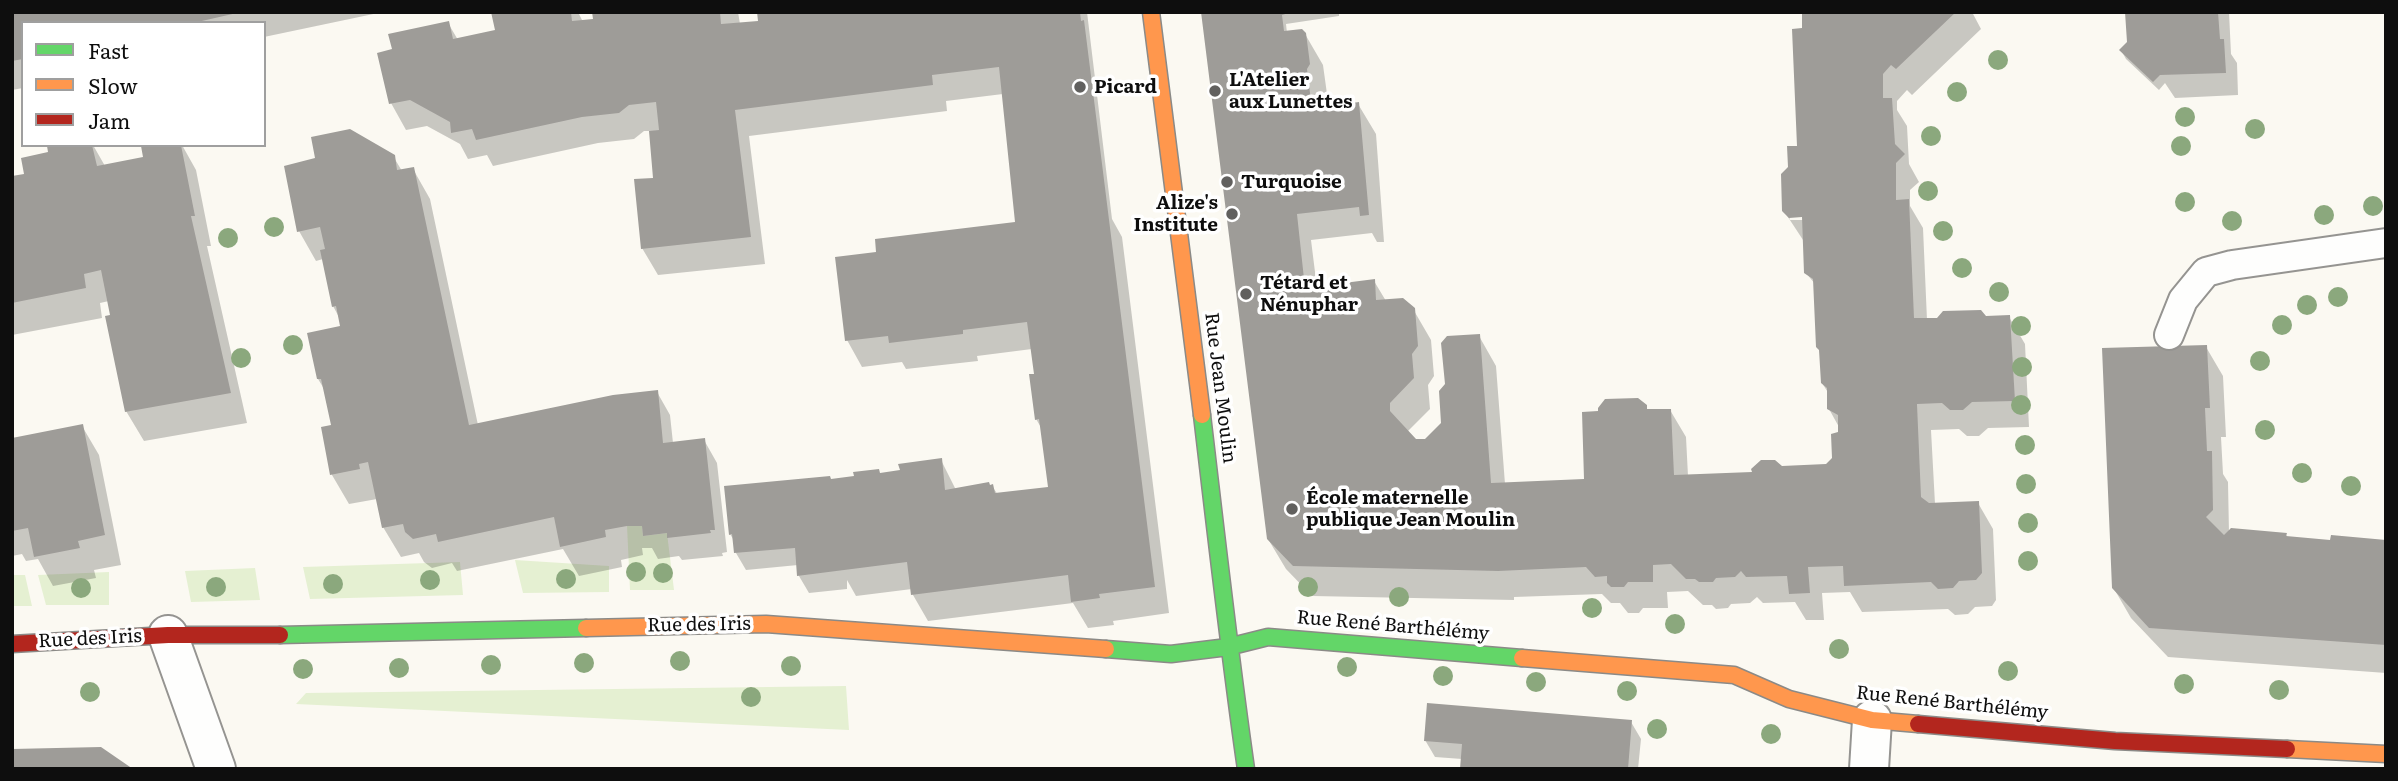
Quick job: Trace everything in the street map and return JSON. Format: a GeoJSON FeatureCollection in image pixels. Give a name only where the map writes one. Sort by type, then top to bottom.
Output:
{"type":"FeatureCollection","features":[{"type":"Feature","properties":{"kind":"street","name":"Rue Jean Moulin"},"geometry":{"type":"LineString","coordinates":[[1151,12],[1221,569],[1228,647],[1246,769]]}},
{"type":"Feature","properties":{"kind":"street","name":"Rue des Iris"},"geometry":{"type":"LineString","coordinates":[[12,644],[168,635],[311,635],[765,624],[1171,654],[1228,647]]}},
{"type":"Feature","properties":{"kind":"street","name":"Rue des Iris"},"geometry":{"type":"LineString","coordinates":[[168,635],[216,769]]}},
{"type":"Feature","properties":{"kind":"street","name":"Rue René Barthélémy"},"geometry":{"type":"LineString","coordinates":[[1228,647],[1268,636],[1734,675],[1789,699],[1872,720],[2102,740],[2386,754]]}},
{"type":"Feature","properties":{"kind":"street"},"geometry":{"type":"LineString","coordinates":[[1868,769],[1872,720]]}},
{"type":"Feature","properties":{"kind":"lane"},"geometry":{"type":"LineString","coordinates":[[2169,335],[2183,300],[2206,272],[2232,265],[2386,243]]}},
{"type":"Feature","properties":{"kind":"green space"},"geometry":{"type":"Polygon","coordinates":[[[627,526],[642,526],[643,536],[667,533],[674,590],[630,590],[627,526]]]}},
{"type":"Feature","properties":{"kind":"green space"},"geometry":{"type":"Polygon","coordinates":[[[515,560],[609,566],[609,592],[523,593],[515,560]]]}},
{"type":"Feature","properties":{"kind":"green space"},"geometry":{"type":"Polygon","coordinates":[[[460,562],[463,595],[310,599],[303,567],[460,562]]]}},
{"type":"Feature","properties":{"kind":"green space"},"geometry":{"type":"Polygon","coordinates":[[[255,568],[260,600],[191,602],[185,571],[255,568]]]}},
{"type":"Feature","properties":{"kind":"green space"},"geometry":{"type":"Polygon","coordinates":[[[109,572],[109,605],[46,605],[38,575],[109,572]]]}},
{"type":"Feature","properties":{"kind":"green space"},"geometry":{"type":"Polygon","coordinates":[[[12,575],[25,575],[32,606],[12,606],[12,575]]]}},
{"type":"Feature","properties":{"kind":"green space"},"geometry":{"type":"Polygon","coordinates":[[[846,686],[849,730],[296,704],[306,693],[846,686]]]}},
{"type":"Feature","properties":{"kind":"building"},"geometry":{"type":"Polygon","coordinates":[[[12,12],[237,12],[202,21],[21,21],[21,59],[12,61],[12,12]]]}},
{"type":"Feature","properties":{"kind":"building"},"geometry":{"type":"Polygon","coordinates":[[[491,12],[571,12],[572,21],[593,19],[592,12],[720,12],[721,24],[758,21],[757,12],[1080,12],[1081,21],[1084,20],[1155,587],[1099,594],[1100,598],[1071,602],[1068,575],[911,595],[907,562],[797,576],[795,548],[734,553],[732,534],[729,535],[724,486],[830,476],[831,479],[854,476],[853,472],[879,469],[880,473],[900,470],[898,464],[942,458],[945,490],[989,482],[990,485],[993,484],[995,493],[1048,487],[1039,419],[1035,420],[1029,374],[1034,374],[1027,322],[963,330],[963,334],[889,343],[888,336],[845,341],[835,257],[876,252],[875,239],[1015,222],[999,67],[932,75],[933,85],[735,110],[751,237],[641,249],[634,179],[653,178],[649,131],[659,130],[656,102],[629,105],[619,113],[582,117],[476,140],[472,129],[451,133],[450,122],[410,100],[389,104],[377,53],[392,49],[388,34],[449,21],[453,39],[495,30],[491,12]]]}},
{"type":"Feature","properties":{"kind":"building"},"geometry":{"type":"Polygon","coordinates":[[[1201,12],[1292,12],[1282,15],[1284,31],[1302,29],[1306,33],[1312,109],[1359,102],[1369,215],[1360,216],[1359,207],[1297,214],[1305,288],[1375,279],[1376,300],[1403,298],[1415,308],[1418,346],[1412,354],[1414,378],[1390,403],[1390,411],[1416,439],[1425,439],[1441,423],[1439,391],[1445,384],[1441,343],[1447,336],[1480,334],[1491,483],[1584,479],[1582,412],[1598,411],[1605,399],[1638,398],[1647,405],[1647,409],[1671,409],[1674,475],[1752,472],[1751,469],[1761,460],[1775,460],[1782,466],[1826,464],[1832,458],[1831,434],[1838,432],[1838,415],[1827,409],[1827,388],[1821,383],[1819,350],[1816,347],[1813,279],[1804,273],[1802,217],[1789,218],[1782,211],[1781,174],[1788,167],[1787,146],[1797,146],[1792,29],[1802,28],[1802,12],[1956,12],[1896,69],[1891,65],[1883,74],[1883,98],[1892,98],[1895,144],[1905,154],[1896,163],[1896,200],[1909,199],[1914,318],[1937,318],[1943,311],[1981,310],[1986,316],[2010,315],[2015,401],[1972,402],[1963,410],[1950,410],[1942,403],[1917,404],[1921,497],[1929,503],[1979,501],[1982,573],[1976,580],[1959,581],[1953,588],[1938,589],[1931,582],[1844,586],[1843,566],[1808,567],[1810,593],[1789,594],[1787,576],[1746,577],[1741,571],[1735,577],[1699,582],[1686,579],[1671,564],[1653,565],[1653,582],[1628,582],[1624,587],[1611,587],[1607,583],[1607,576],[1595,577],[1586,567],[1498,571],[1293,566],[1267,539],[1201,12]]]}},
{"type":"Feature","properties":{"kind":"building"},"geometry":{"type":"Polygon","coordinates":[[[2125,12],[2218,12],[2220,39],[2224,39],[2226,73],[2160,75],[2153,82],[2119,50],[2127,42],[2125,12]]]}},
{"type":"Feature","properties":{"kind":"building"},"geometry":{"type":"Polygon","coordinates":[[[350,129],[395,155],[397,170],[414,167],[469,425],[613,395],[658,390],[663,443],[705,438],[715,530],[710,530],[711,533],[667,538],[667,533],[643,536],[642,526],[627,526],[605,530],[606,537],[560,547],[554,517],[438,542],[436,534],[413,539],[405,532],[403,524],[382,528],[368,462],[359,464],[360,469],[330,475],[321,427],[331,425],[307,333],[340,326],[336,306],[332,307],[320,250],[325,249],[320,227],[297,232],[284,166],[315,158],[311,137],[350,129]]]}},
{"type":"Feature","properties":{"kind":"building"},"geometry":{"type":"Polygon","coordinates":[[[47,147],[92,147],[97,166],[143,157],[141,147],[181,147],[195,216],[191,216],[231,393],[125,412],[105,316],[110,315],[101,270],[84,274],[86,288],[12,303],[12,176],[24,174],[21,158],[48,152],[47,147]]]}},
{"type":"Feature","properties":{"kind":"building"},"geometry":{"type":"Polygon","coordinates":[[[2207,345],[2210,408],[2205,408],[2207,451],[2212,451],[2213,510],[2206,517],[2224,535],[2231,528],[2330,540],[2331,535],[2386,540],[2386,645],[2149,628],[2112,588],[2102,348],[2207,345]]]}},
{"type":"Feature","properties":{"kind":"building"},"geometry":{"type":"Polygon","coordinates":[[[83,424],[105,535],[78,541],[80,548],[34,557],[28,528],[12,531],[12,438],[83,424]]]}},
{"type":"Feature","properties":{"kind":"building"},"geometry":{"type":"Polygon","coordinates":[[[1427,703],[1632,720],[1628,769],[1460,769],[1462,744],[1424,741],[1427,703]]]}},
{"type":"Feature","properties":{"kind":"building"},"geometry":{"type":"Polygon","coordinates":[[[101,747],[133,769],[12,769],[12,749],[101,747]]]}},
{"type":"Feature","properties":{"kind":"traffic: fast"},"geometry":{"type":"LineString","coordinates":[[1202,415],[1246,769]]}},
{"type":"Feature","properties":{"kind":"traffic: fast"},"geometry":{"type":"LineString","coordinates":[[280,635],[586,628]]}},
{"type":"Feature","properties":{"kind":"traffic: fast"},"geometry":{"type":"LineString","coordinates":[[1106,649],[1171,654],[1228,647],[1268,637],[1522,658]]}},
{"type":"Feature","properties":{"kind":"traffic: slow"},"geometry":{"type":"LineString","coordinates":[[1151,12],[1202,415]]}},
{"type":"Feature","properties":{"kind":"traffic: slow"},"geometry":{"type":"LineString","coordinates":[[586,628],[766,624],[1106,649]]}},
{"type":"Feature","properties":{"kind":"traffic: slow"},"geometry":{"type":"LineString","coordinates":[[1522,658],[1734,675],[1789,699],[1872,720],[1918,724]]}},
{"type":"Feature","properties":{"kind":"traffic: slow"},"geometry":{"type":"LineString","coordinates":[[2287,749],[2386,754]]}},
{"type":"Feature","properties":{"kind":"traffic: jam"},"geometry":{"type":"LineString","coordinates":[[12,644],[168,635],[280,635]]}},
{"type":"Feature","properties":{"kind":"traffic: jam"},"geometry":{"type":"LineString","coordinates":[[1918,724],[2115,741],[2287,749]]}},
{"type":"Feature","properties":{"kind":"place","name":"Picard"},"geometry":{"type":"Point","coordinates":[1080,87]}},
{"type":"Feature","properties":{"kind":"place","name":"L'Atelier aux Lunettes"},"geometry":{"type":"Point","coordinates":[1215,91]}},
{"type":"Feature","properties":{"kind":"place","name":"Turquoise"},"geometry":{"type":"Point","coordinates":[1227,182]}},
{"type":"Feature","properties":{"kind":"place","name":"Alize's Institute"},"geometry":{"type":"Point","coordinates":[1232,214]}},
{"type":"Feature","properties":{"kind":"place","name":"Tétard et Nénuphar"},"geometry":{"type":"Point","coordinates":[1246,294]}},
{"type":"Feature","properties":{"kind":"place","name":"École maternelle publique Jean Moulin"},"geometry":{"type":"Point","coordinates":[1292,509]}}]}
